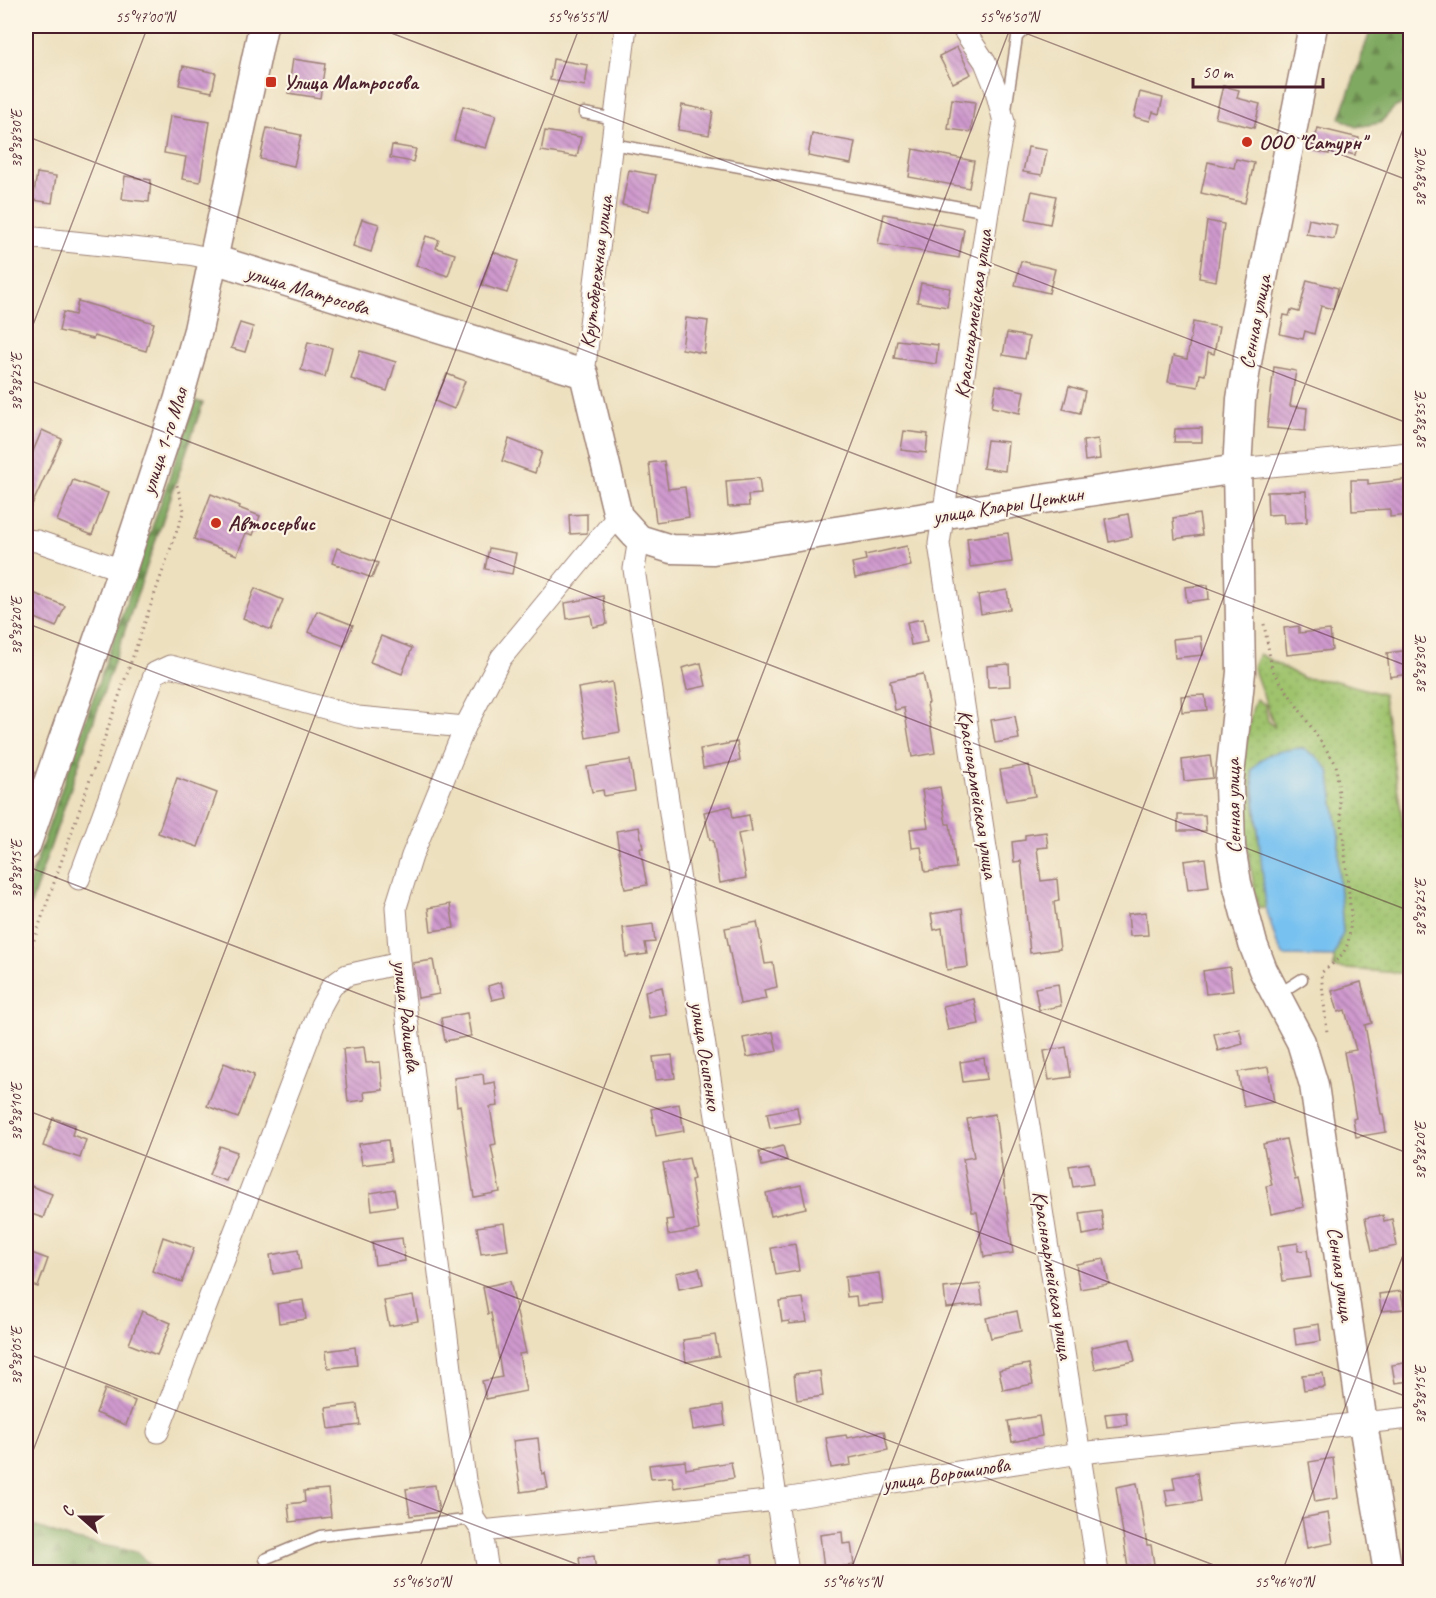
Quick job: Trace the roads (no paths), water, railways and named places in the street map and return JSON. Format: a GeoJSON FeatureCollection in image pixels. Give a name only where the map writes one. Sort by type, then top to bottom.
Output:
{"type":"FeatureCollection","features":[{"type":"Feature","properties":{"kind":"street","name":"улица 1-го Мая"},"geometry":{"type":"LineString","coordinates":[[26,846],[178,401],[198,330],[263,26]]}},
{"type":"Feature","properties":{"kind":"street","name":"Крутобережная улица"},"geometry":{"type":"LineString","coordinates":[[618,516],[584,374],[626,26]]}},
{"type":"Feature","properties":{"kind":"street","name":"Красноармейская улица"},"geometry":{"type":"LineString","coordinates":[[961,26],[985,62],[995,87],[1004,122],[988,212],[939,544],[1098,1572]]}},
{"type":"Feature","properties":{"kind":"street","name":"Сенная улица"},"geometry":{"type":"LineString","coordinates":[[1313,26],[1241,399],[1237,469],[1241,663],[1229,785],[1230,827],[1237,883],[1247,925],[1263,970],[1301,1042],[1314,1085],[1363,1424],[1388,1572]]}},
{"type":"Feature","properties":{"kind":"street","name":"улица Матросова"},"geometry":{"type":"LineString","coordinates":[[26,237],[189,254],[584,374]]}},
{"type":"Feature","properties":{"kind":"street","name":"улица Клары Цеткин"},"geometry":{"type":"LineString","coordinates":[[639,539],[671,549],[713,550],[1237,469],[1410,453]]}},
{"type":"Feature","properties":{"kind":"street"},"geometry":{"type":"LineString","coordinates":[[618,516],[639,539]]}},
{"type":"Feature","properties":{"kind":"street","name":"улица Радищева"},"geometry":{"type":"LineString","coordinates":[[488,1572],[465,1480],[400,963],[396,908],[412,855],[465,727],[501,658],[618,516]]}},
{"type":"Feature","properties":{"kind":"street","name":"улица Осипенко"},"geometry":{"type":"LineString","coordinates":[[639,539],[634,569],[697,996],[788,1572]]}},
{"type":"Feature","properties":{"kind":"street"},"geometry":{"type":"LineString","coordinates":[[26,540],[37,541],[122,570]]}},
{"type":"Feature","properties":{"kind":"street"},"geometry":{"type":"LineString","coordinates":[[79,879],[155,673],[170,666],[358,717],[465,727]]}},
{"type":"Feature","properties":{"kind":"street"},"geometry":{"type":"LineString","coordinates":[[158,1432],[321,1006],[332,986],[348,975],[400,963]]}},
{"type":"Feature","properties":{"kind":"street","name":"улица Ворошилова"},"geometry":{"type":"LineString","coordinates":[[478,1525],[777,1500],[1080,1453],[1410,1418]]}},
{"type":"Feature","properties":{"kind":"lane"},"geometry":{"type":"LineString","coordinates":[[1004,122],[1017,37],[1028,26]]}},
{"type":"Feature","properties":{"kind":"lane"},"geometry":{"type":"LineString","coordinates":[[584,113],[615,119]]}},
{"type":"Feature","properties":{"kind":"lane"},"geometry":{"type":"LineString","coordinates":[[612,144],[988,212]]}},
{"type":"Feature","properties":{"kind":"lane"},"geometry":{"type":"LineString","coordinates":[[1276,995],[1302,979]]}},
{"type":"Feature","properties":{"kind":"lane"},"geometry":{"type":"LineString","coordinates":[[265,1559],[320,1536],[478,1525]]}},
{"type":"Feature","properties":{"kind":"water"},"geometry":{"type":"Polygon","coordinates":[[[1302,748],[1316,756],[1329,770],[1339,838],[1338,869],[1343,932],[1334,957],[1284,956],[1277,944],[1266,908],[1252,770],[1268,755],[1302,748]]]}},
{"type":"Feature","properties":{"kind":"place","name":"Улица Матросова"},"geometry":{"type":"Point","coordinates":[271,82]}},
{"type":"Feature","properties":{"kind":"place","name":"ООО \"Сатурн\""},"geometry":{"type":"Point","coordinates":[1247,142]}},
{"type":"Feature","properties":{"kind":"place","name":"Автосервис"},"geometry":{"type":"Point","coordinates":[216,523]}}]}
